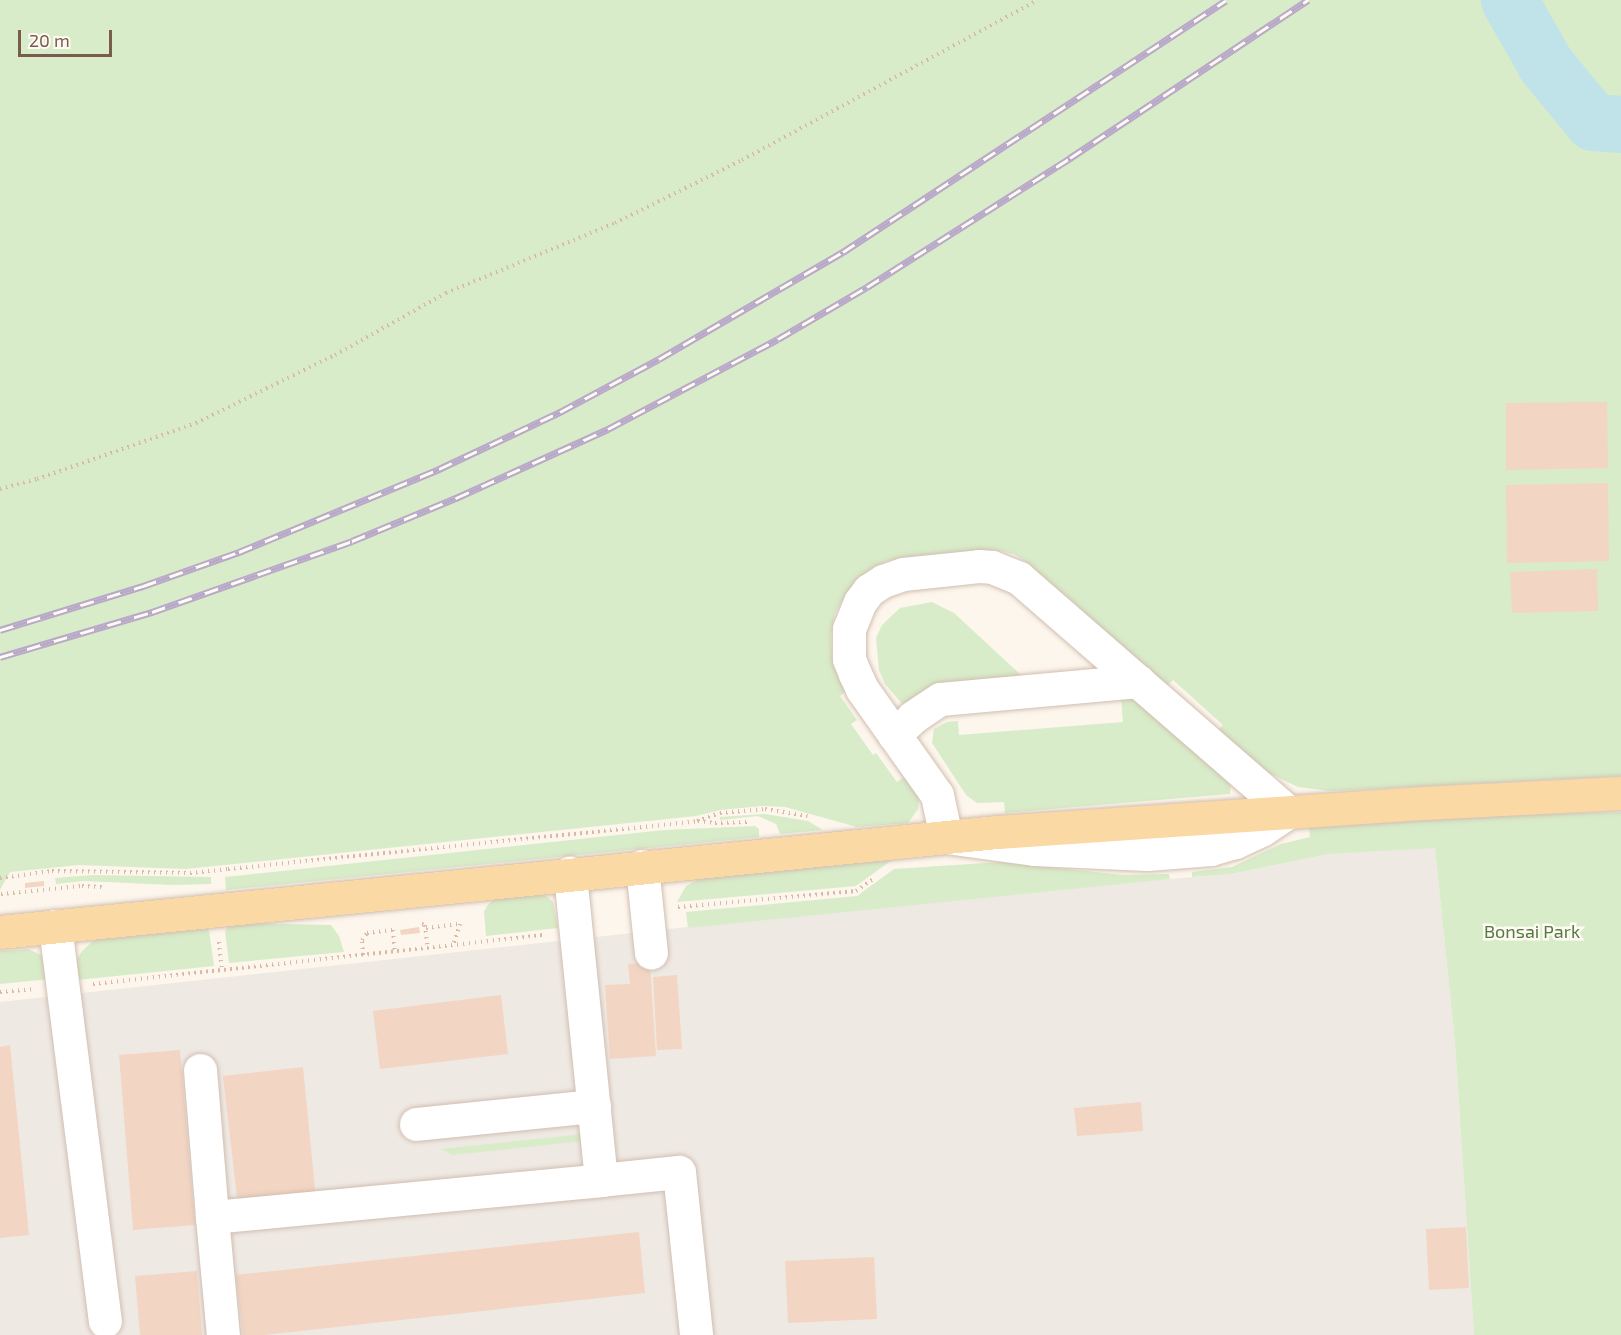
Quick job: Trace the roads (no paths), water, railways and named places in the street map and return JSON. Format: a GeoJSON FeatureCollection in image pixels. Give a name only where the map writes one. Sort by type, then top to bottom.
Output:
{"type":"FeatureCollection","features":[{"type":"Feature","properties":{"kind":"main road"},"geometry":{"type":"LineString","coordinates":[[0,932],[946,837],[1288,812],[1621,793]]}},
{"type":"Feature","properties":{"kind":"lane"},"geometry":{"type":"LineString","coordinates":[[946,837],[937,795],[862,689],[849,659],[849,629],[860,602],[876,585],[903,574],[979,566],[1006,572],[1019,578],[1288,812]]}},
{"type":"Feature","properties":{"kind":"lane"},"geometry":{"type":"LineString","coordinates":[[894,735],[913,717],[940,699],[1138,681]]}},
{"type":"Feature","properties":{"kind":"lane"},"geometry":{"type":"LineString","coordinates":[[642,866],[651,953]]}},
{"type":"Feature","properties":{"kind":"lane"},"geometry":{"type":"LineString","coordinates":[[570,873],[601,1180]]}},
{"type":"Feature","properties":{"kind":"lane"},"geometry":{"type":"LineString","coordinates":[[55,926],[105,1321]]}},
{"type":"Feature","properties":{"kind":"lane"},"geometry":{"type":"LineString","coordinates":[[200,1070],[223,1335]]}},
{"type":"Feature","properties":{"kind":"lane"},"geometry":{"type":"LineString","coordinates":[[416,1124],[594,1106]]}},
{"type":"Feature","properties":{"kind":"lane"},"geometry":{"type":"LineString","coordinates":[[212,1217],[679,1172],[696,1335]]}},
{"type":"Feature","properties":{"kind":"waterway"},"geometry":{"type":"LineString","coordinates":[[1509,0],[1546,65],[1593,122],[1621,124]]}},
{"type":"Feature","properties":{"kind":"railway"},"geometry":{"type":"LineString","coordinates":[[0,630],[143,586],[239,552],[439,469],[560,412],[659,359],[843,252],[1226,0]]}},
{"type":"Feature","properties":{"kind":"railway"},"geometry":{"type":"LineString","coordinates":[[0,657],[152,612],[352,541],[456,498],[608,429],[778,339],[867,287],[1070,158],[1308,0]]}},
{"type":"Feature","properties":{"kind":"park label","name":"Bonsai Park"},"geometry":{"type":"Point","coordinates":[1532,931]}}]}
